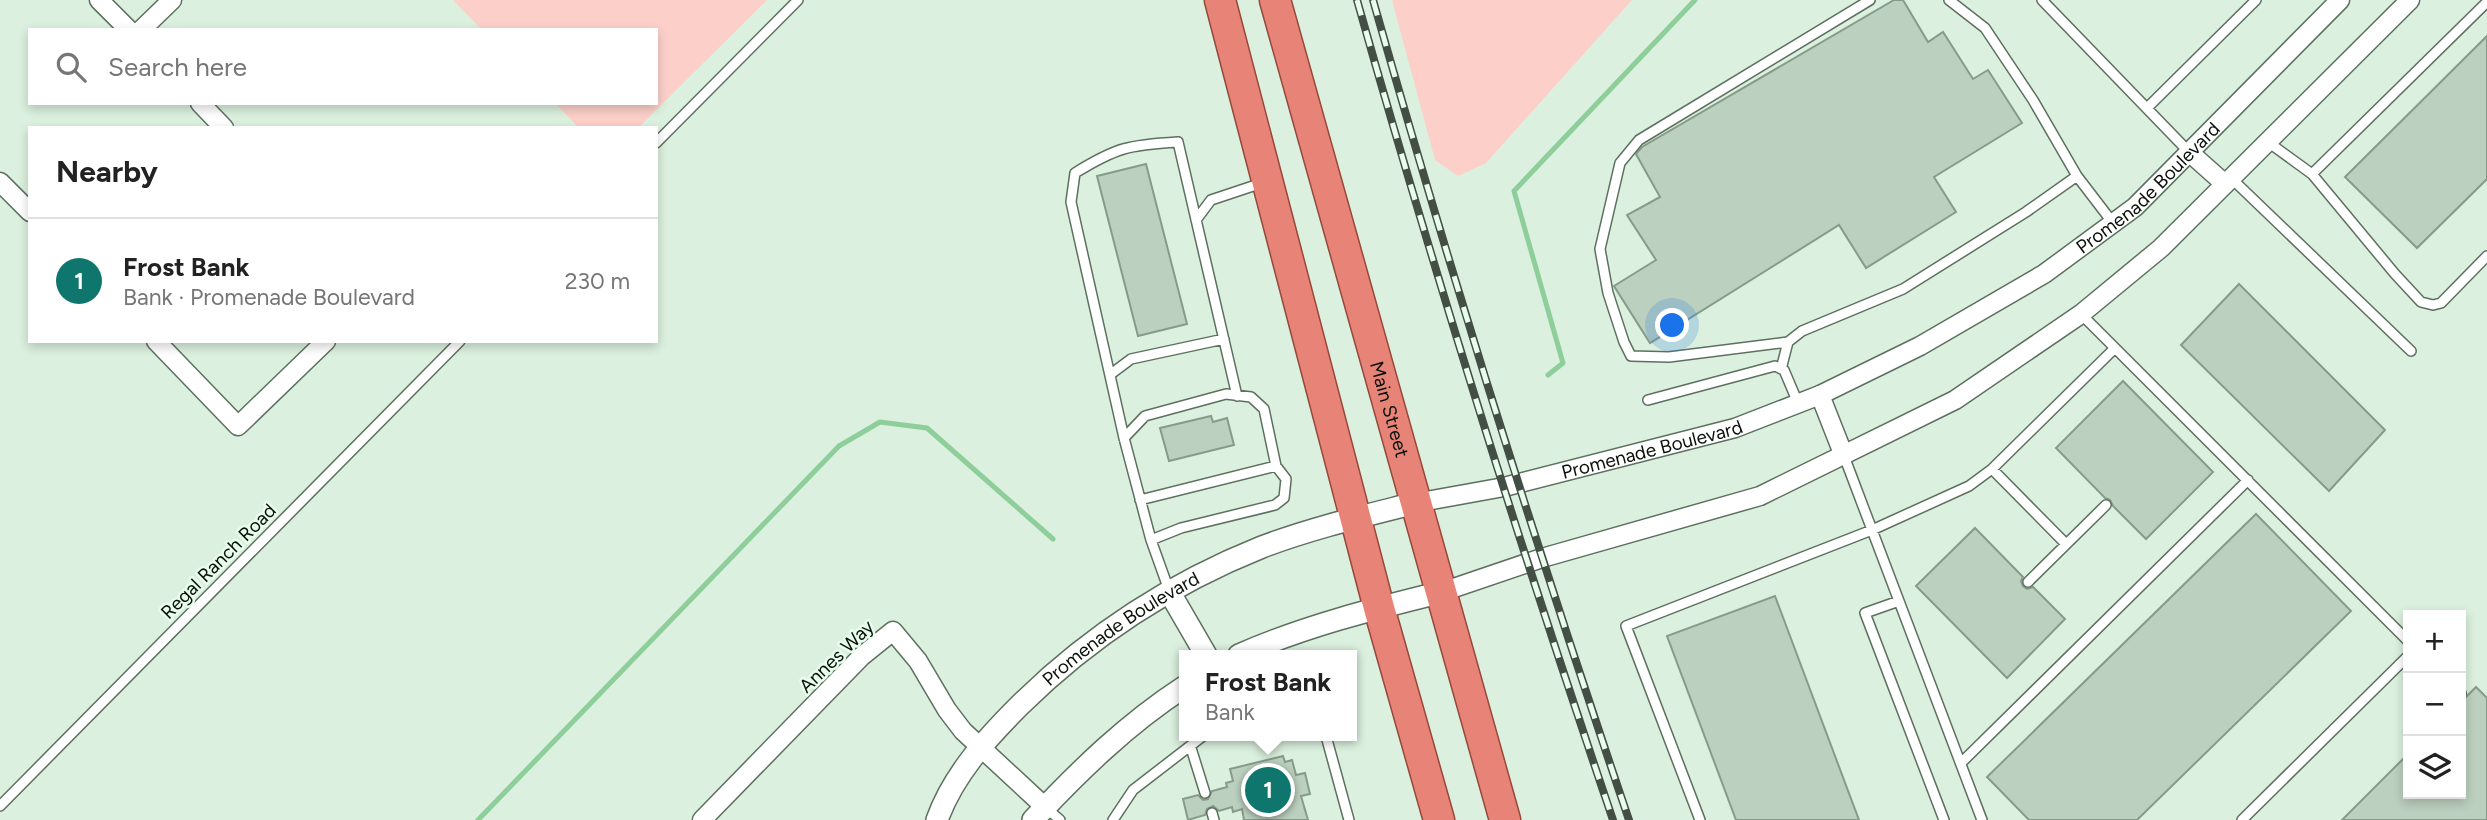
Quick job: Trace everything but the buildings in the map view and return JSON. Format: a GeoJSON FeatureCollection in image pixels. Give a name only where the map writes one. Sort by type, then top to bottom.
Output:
{"type":"FeatureCollection","features":[{"type":"Feature","properties":{"kind":"highway"},"geometry":{"type":"LineString","coordinates":[[1220,0],[1379,608],[1439,820]]}},
{"type":"Feature","properties":{"kind":"highway","name":"Main Street"},"geometry":{"type":"LineString","coordinates":[[1275,0],[1505,820]]}},
{"type":"Feature","properties":{"kind":"street"},"geometry":{"type":"LineString","coordinates":[[99,0],[127,28]]}},
{"type":"Feature","properties":{"kind":"street"},"geometry":{"type":"LineString","coordinates":[[143,28],[172,0]]}},
{"type":"Feature","properties":{"kind":"street","name":"Promenade Boulevard"},"geometry":{"type":"LineString","coordinates":[[937,820],[959,776],[980,748],[1016,709],[1069,659],[1111,628],[1208,571],[1263,547],[1357,518],[1415,503],[1504,487],[1735,428],[1820,395],[1920,346],[2044,274],[2135,207],[2340,0]]}},
{"type":"Feature","properties":{"kind":"street"},"geometry":{"type":"LineString","coordinates":[[1251,650],[1287,635],[1442,592],[1542,558],[1760,496],[1955,400],[2081,314],[2161,248],[2410,0]]}},
{"type":"Feature","properties":{"kind":"street"},"geometry":{"type":"LineString","coordinates":[[202,105],[222,126]]}},
{"type":"Feature","properties":{"kind":"street"},"geometry":{"type":"LineString","coordinates":[[2189,152],[2228,181]]}},
{"type":"Feature","properties":{"kind":"street"},"geometry":{"type":"LineString","coordinates":[[0,182],[28,210]]}},
{"type":"Feature","properties":{"kind":"street"},"geometry":{"type":"LineString","coordinates":[[158,343],[238,426],[324,343]]}},
{"type":"Feature","properties":{"kind":"street"},"geometry":{"type":"LineString","coordinates":[[1820,395],[1844,456]]}},
{"type":"Feature","properties":{"kind":"street"},"geometry":{"type":"LineString","coordinates":[[1170,593],[1203,650]]}},
{"type":"Feature","properties":{"kind":"street","name":"Annes Way"},"geometry":{"type":"LineString","coordinates":[[702,820],[862,656],[893,631],[918,661],[947,710],[1046,816]]}},
{"type":"Feature","properties":{"kind":"street"},"geometry":{"type":"LineString","coordinates":[[1046,816],[1135,722],[1179,691]]}},
{"type":"Feature","properties":{"kind":"lane"},"geometry":{"type":"LineString","coordinates":[[658,141],[798,0]]}},
{"type":"Feature","properties":{"kind":"lane"},"geometry":{"type":"LineString","coordinates":[[1870,0],[1639,139],[1620,163],[1600,249],[1608,293],[1631,356],[1669,357],[1788,342],[1802,331],[1903,289],[2026,212],[2077,176]]}},
{"type":"Feature","properties":{"kind":"lane"},"geometry":{"type":"LineString","coordinates":[[1949,0],[1985,28],[2033,100],[2077,176],[2113,223]]}},
{"type":"Feature","properties":{"kind":"lane"},"geometry":{"type":"LineString","coordinates":[[2042,0],[2189,152]]}},
{"type":"Feature","properties":{"kind":"lane"},"geometry":{"type":"LineString","coordinates":[[2147,108],[2256,0]]}},
{"type":"Feature","properties":{"kind":"lane"},"geometry":{"type":"LineString","coordinates":[[2312,174],[2487,2]]}},
{"type":"Feature","properties":{"kind":"lane"},"geometry":{"type":"LineString","coordinates":[[1170,593],[1151,540],[1124,438],[1071,202],[1075,173],[1106,154],[1133,145],[1178,142],[1237,396]]}},
{"type":"Feature","properties":{"kind":"lane"},"geometry":{"type":"LineString","coordinates":[[2268,142],[2312,174],[2421,302],[2433,305],[2441,303],[2487,256]]}},
{"type":"Feature","properties":{"kind":"lane"},"geometry":{"type":"LineString","coordinates":[[1196,220],[1211,200],[1268,181]]}},
{"type":"Feature","properties":{"kind":"lane"},"geometry":{"type":"LineString","coordinates":[[2228,181],[2411,351]]}},
{"type":"Feature","properties":{"kind":"lane"},"geometry":{"type":"LineString","coordinates":[[2081,314],[2403,636]]}},
{"type":"Feature","properties":{"kind":"lane"},"geometry":{"type":"LineString","coordinates":[[1111,374],[1131,359],[1224,339]]}},
{"type":"Feature","properties":{"kind":"lane"},"geometry":{"type":"LineString","coordinates":[[1781,369],[1788,342]]}},
{"type":"Feature","properties":{"kind":"lane","name":"Regal Ranch Road"},"geometry":{"type":"LineString","coordinates":[[0,806],[458,343]]}},
{"type":"Feature","properties":{"kind":"lane"},"geometry":{"type":"LineString","coordinates":[[1700,820],[1626,626],[1872,530],[1969,486],[1992,469],[2115,348]]}},
{"type":"Feature","properties":{"kind":"lane"},"geometry":{"type":"LineString","coordinates":[[1648,400],[1775,366],[1781,369],[1790,381],[1798,403]]}},
{"type":"Feature","properties":{"kind":"lane"},"geometry":{"type":"LineString","coordinates":[[1124,438],[1145,416],[1226,394],[1251,397],[1265,409],[1276,466],[1286,479],[1284,498],[1275,505],[1181,528],[1151,540]]}},
{"type":"Feature","properties":{"kind":"lane"},"geometry":{"type":"LineString","coordinates":[[1844,456],[1982,820]]}},
{"type":"Feature","properties":{"kind":"lane"},"geometry":{"type":"LineString","coordinates":[[1140,500],[1276,466]]}},
{"type":"Feature","properties":{"kind":"lane"},"geometry":{"type":"LineString","coordinates":[[1992,469],[2066,544]]}},
{"type":"Feature","properties":{"kind":"lane"},"geometry":{"type":"LineString","coordinates":[[1961,764],[2248,480]]}},
{"type":"Feature","properties":{"kind":"lane"},"geometry":{"type":"LineString","coordinates":[[2028,582],[2106,505]]}},
{"type":"Feature","properties":{"kind":"lane"},"geometry":{"type":"LineString","coordinates":[[1899,601],[1865,613],[1944,820]]}},
{"type":"Feature","properties":{"kind":"lane"},"geometry":{"type":"LineString","coordinates":[[2242,820],[2403,661]]}},
{"type":"Feature","properties":{"kind":"lane"},"geometry":{"type":"LineString","coordinates":[[1113,820],[1133,790],[1198,741]]}},
{"type":"Feature","properties":{"kind":"lane"},"geometry":{"type":"LineString","coordinates":[[1327,741],[1349,820]]}},
{"type":"Feature","properties":{"kind":"lane"},"geometry":{"type":"LineString","coordinates":[[1191,748],[1205,793]]}},
{"type":"Feature","properties":{"kind":"shaded area"},"geometry":{"type":"Polygon","coordinates":[[[453,0],[767,0],[640,126],[577,126],[557,105],[658,105],[658,28],[480,28],[453,0]]]}},
{"type":"Feature","properties":{"kind":"shaded area"},"geometry":{"type":"Polygon","coordinates":[[[1392,0],[1632,0],[1486,163],[1458,176],[1435,160],[1392,0]]]}},
{"type":"Feature","properties":{"kind":"waterway"},"geometry":{"type":"LineString","coordinates":[[1548,375],[1563,363],[1514,191],[1695,0]]}},
{"type":"Feature","properties":{"kind":"waterway"},"geometry":{"type":"LineString","coordinates":[[478,820],[839,446],[880,422],[927,428],[1053,539]]}},
{"type":"Feature","properties":{"kind":"railway"},"geometry":{"type":"LineString","coordinates":[[1357,0],[1480,412],[1613,820]]}},
{"type":"Feature","properties":{"kind":"railway"},"geometry":{"type":"LineString","coordinates":[[1373,0],[1496,411],[1629,820]]}},
{"type":"Feature","properties":{"kind":"place","name":"Frost Bank"},"geometry":{"type":"Point","coordinates":[1268,790]}}]}
